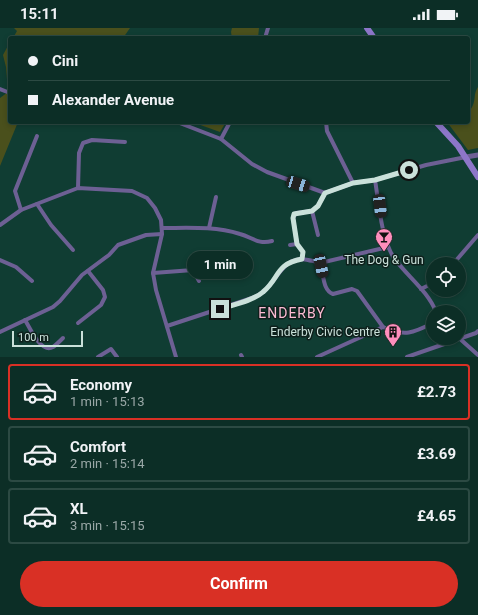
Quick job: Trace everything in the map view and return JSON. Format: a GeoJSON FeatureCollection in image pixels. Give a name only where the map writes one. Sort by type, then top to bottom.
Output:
{"type":"FeatureCollection","features":[{"type":"Feature","properties":{"kind":"main road"},"geometry":{"type":"LineString","coordinates":[[438,124],[466,157],[478,177]]}},
{"type":"Feature","properties":{"kind":"street"},"geometry":{"type":"LineString","coordinates":[[182,124],[222,139],[252,164],[267,172],[325,193],[353,183],[375,180],[426,165],[478,155]]}},
{"type":"Feature","properties":{"kind":"street"},"geometry":{"type":"LineString","coordinates":[[222,139],[229,124]]}},
{"type":"Feature","properties":{"kind":"street"},"geometry":{"type":"LineString","coordinates":[[326,124],[327,131],[353,183]]}},
{"type":"Feature","properties":{"kind":"street"},"geometry":{"type":"LineString","coordinates":[[22,210],[15,191],[38,136]]}},
{"type":"Feature","properties":{"kind":"street"},"geometry":{"type":"LineString","coordinates":[[78,188],[79,153],[82,143],[92,140],[125,142]]}},
{"type":"Feature","properties":{"kind":"street"},"geometry":{"type":"LineString","coordinates":[[375,180],[383,228],[388,247],[394,258],[421,289],[432,305]]}},
{"type":"Feature","properties":{"kind":"street"},"geometry":{"type":"LineString","coordinates":[[0,225],[13,214],[78,188],[132,191],[147,198],[155,208],[161,220],[162,234],[153,273],[156,290],[176,357]]}},
{"type":"Feature","properties":{"kind":"street"},"geometry":{"type":"LineString","coordinates":[[302,259],[303,252],[297,244],[293,216],[296,213],[312,211],[318,206],[325,193]]}},
{"type":"Feature","properties":{"kind":"street"},"geometry":{"type":"LineString","coordinates":[[209,228],[216,197]]}},
{"type":"Feature","properties":{"kind":"street"},"geometry":{"type":"LineString","coordinates":[[37,204],[69,250]]}},
{"type":"Feature","properties":{"kind":"street"},"geometry":{"type":"LineString","coordinates":[[312,211],[318,235]]}},
{"type":"Feature","properties":{"kind":"street"},"geometry":{"type":"LineString","coordinates":[[162,228],[209,228],[241,234],[249,239],[258,241],[272,241]]}},
{"type":"Feature","properties":{"kind":"street"},"geometry":{"type":"LineString","coordinates":[[0,332],[53,307],[82,276],[109,255],[118,245],[146,235],[162,234]]}},
{"type":"Feature","properties":{"kind":"street"},"geometry":{"type":"LineString","coordinates":[[459,257],[478,235]]}},
{"type":"Feature","properties":{"kind":"street"},"geometry":{"type":"LineString","coordinates":[[290,246],[297,244]]}},
{"type":"Feature","properties":{"kind":"street"},"geometry":{"type":"LineString","coordinates":[[320,265],[388,247]]}},
{"type":"Feature","properties":{"kind":"street"},"geometry":{"type":"LineString","coordinates":[[167,326],[255,297],[263,292],[282,267],[293,261],[302,259],[318,262],[328,292],[333,294],[354,290],[363,299],[383,327],[409,334],[426,327]]}},
{"type":"Feature","properties":{"kind":"street"},"geometry":{"type":"LineString","coordinates":[[0,260],[16,267],[32,281]]}},
{"type":"Feature","properties":{"kind":"street"},"geometry":{"type":"LineString","coordinates":[[195,264],[193,270],[199,281]]}},
{"type":"Feature","properties":{"kind":"street"},"geometry":{"type":"LineString","coordinates":[[153,273],[193,270]]}},
{"type":"Feature","properties":{"kind":"street"},"geometry":{"type":"LineString","coordinates":[[78,323],[101,305],[105,297],[103,290],[88,271]]}},
{"type":"Feature","properties":{"kind":"street"},"geometry":{"type":"LineString","coordinates":[[421,289],[426,286]]}},
{"type":"Feature","properties":{"kind":"street"},"geometry":{"type":"LineString","coordinates":[[25,320],[40,345],[52,348],[63,338]]}},
{"type":"Feature","properties":{"kind":"street"},"geometry":{"type":"LineString","coordinates":[[317,357],[383,327]]}},
{"type":"Feature","properties":{"kind":"street"},"geometry":{"type":"LineString","coordinates":[[466,336],[478,331]]}},
{"type":"Feature","properties":{"kind":"street"},"geometry":{"type":"LineString","coordinates":[[466,344],[478,355]]}},
{"type":"Feature","properties":{"kind":"street"},"geometry":{"type":"LineString","coordinates":[[407,357],[440,345]]}},
{"type":"Feature","properties":{"kind":"street"},"geometry":{"type":"LineString","coordinates":[[98,357],[111,349],[117,357]]}},
{"type":"Feature","properties":{"kind":"green space"},"geometry":{"type":"Polygon","coordinates":[[[14,28],[130,28],[124,36],[14,36],[17,31],[14,28]]]}},
{"type":"Feature","properties":{"kind":"green space"},"geometry":{"type":"Polygon","coordinates":[[[232,28],[259,28],[258,36],[232,36],[232,28]]]}},
{"type":"Feature","properties":{"kind":"green space"},"geometry":{"type":"Polygon","coordinates":[[[8,46],[8,92],[6,67],[3,55],[8,46]]]}},
{"type":"Feature","properties":{"kind":"green space"},"geometry":{"type":"Polygon","coordinates":[[[478,87],[478,148],[468,150],[448,124],[470,124],[470,110],[474,102],[478,87]]]}},
{"type":"Feature","properties":{"kind":"green space"},"geometry":{"type":"Polygon","coordinates":[[[8,92],[8,124],[17,124],[0,166],[0,98],[8,92]]]}},
{"type":"Feature","properties":{"kind":"green space"},"geometry":{"type":"Polygon","coordinates":[[[198,124],[225,124],[220,132],[198,124]]]}},
{"type":"Feature","properties":{"kind":"place","name":"The Dog & Gun"},"geometry":{"type":"Point","coordinates":[384,252]}},
{"type":"Feature","properties":{"kind":"place","name":"Enderby Civic Centre"},"geometry":{"type":"Point","coordinates":[393,347]}},
{"type":"Feature","properties":{"kind":"district","name":"ENDERBY"},"geometry":{"type":"Point","coordinates":[292,313]}},
{"type":"Feature","properties":{"kind":"route"},"geometry":{"type":"LineString","coordinates":[[220,309],[255,297],[263,292],[282,267],[293,261],[302,259],[303,252],[297,244],[293,218],[294,214],[312,211],[318,206],[325,193],[353,183],[375,180],[409,170]]}}]}
